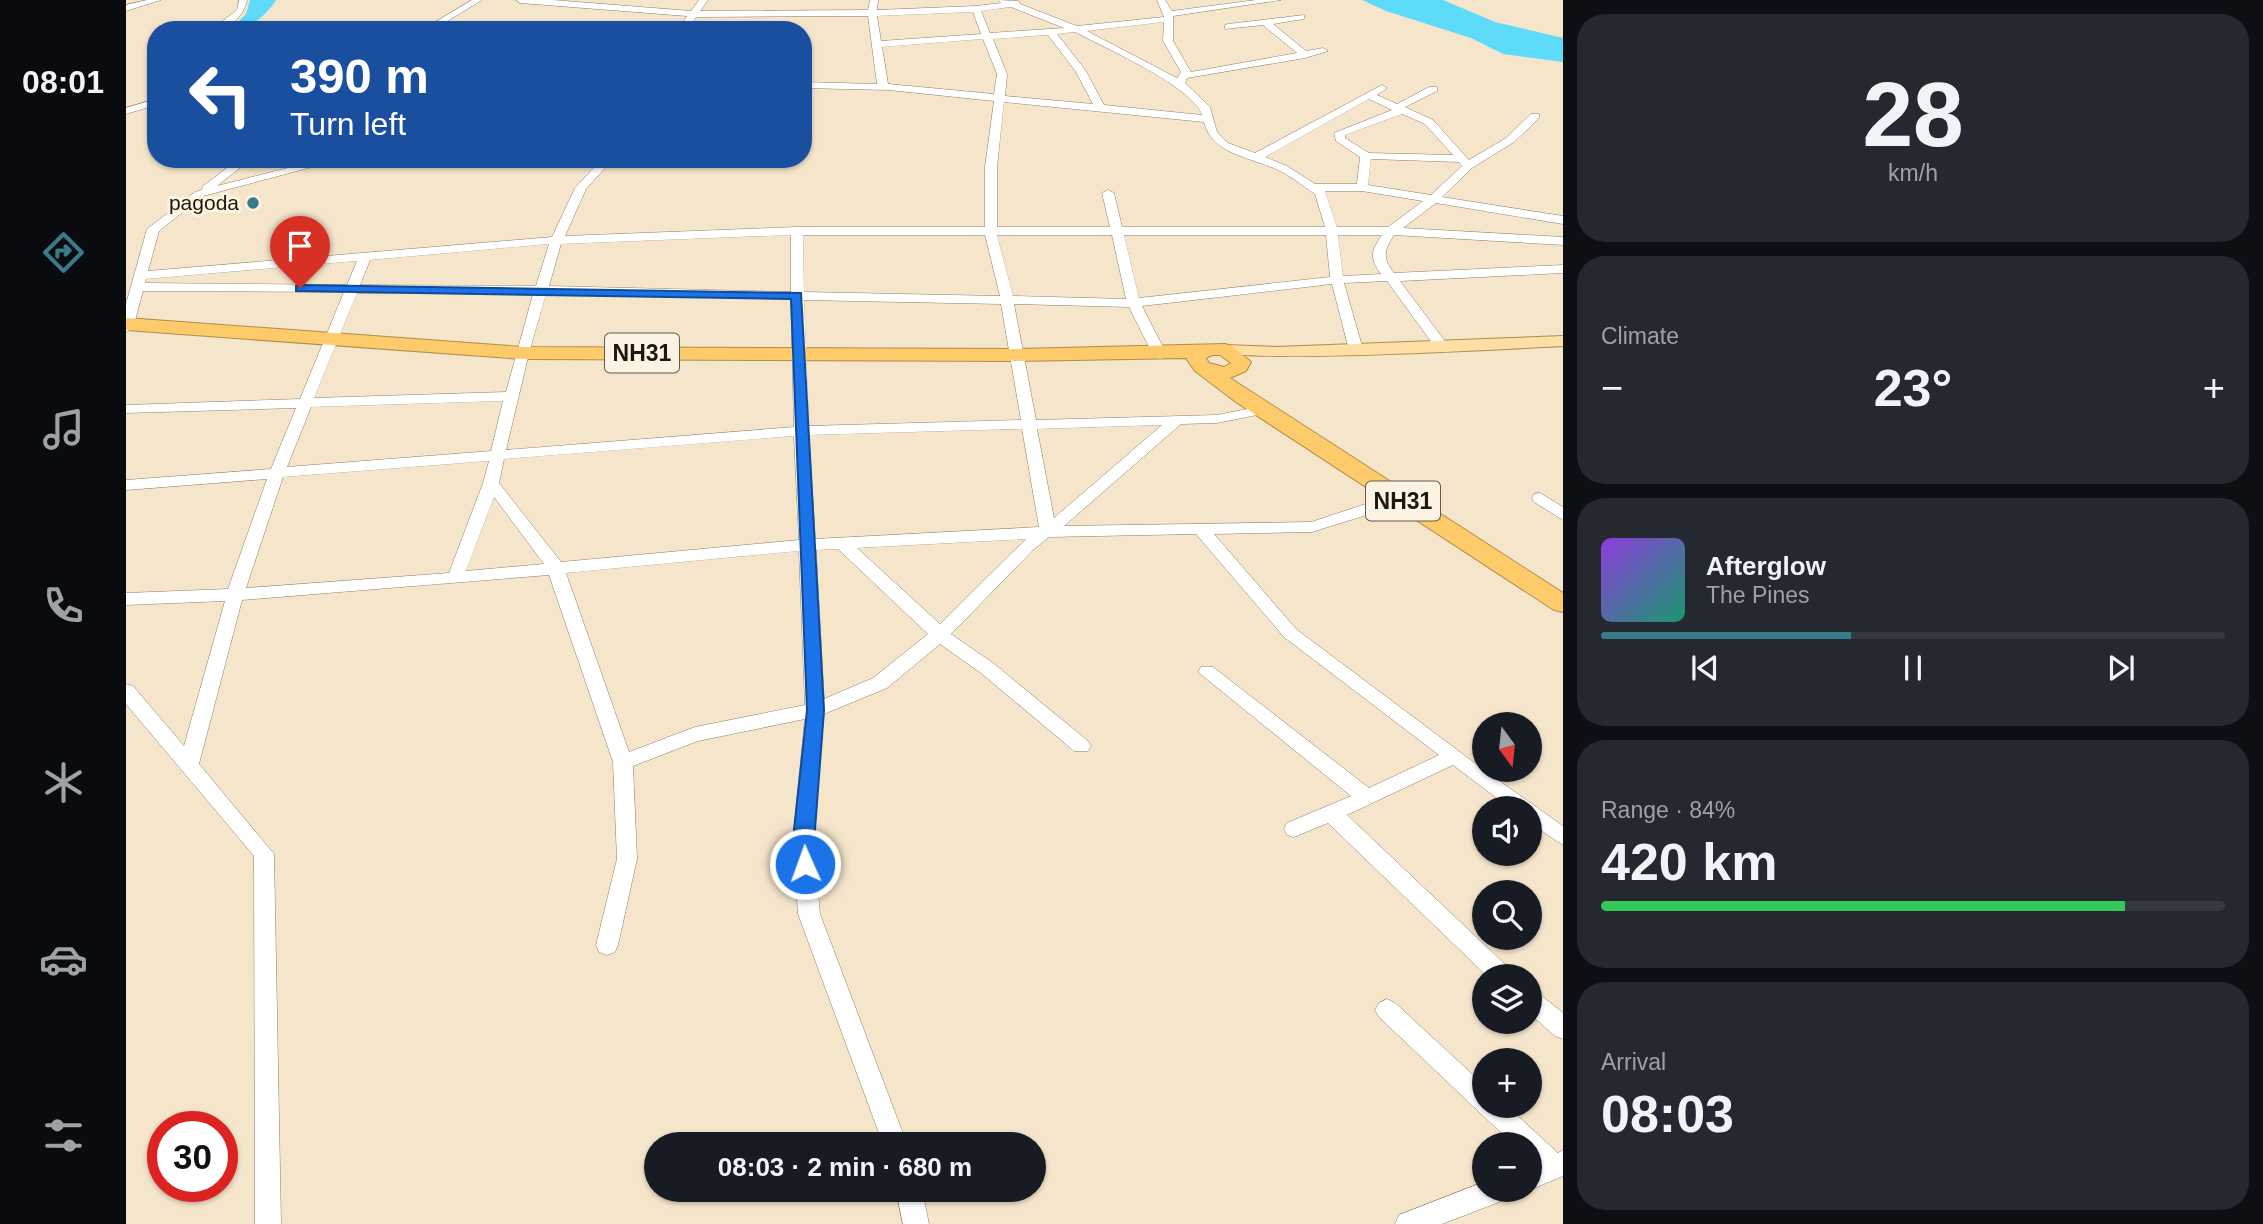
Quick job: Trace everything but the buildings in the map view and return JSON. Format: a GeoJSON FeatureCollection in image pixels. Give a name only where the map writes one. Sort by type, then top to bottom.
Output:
{"type":"FeatureCollection","features":[{"type":"Feature","properties":{"kind":"highway","name":"NH31"},"geometry":{"type":"LineString","coordinates":[[127,325],[333,337],[522,353],[1160,355],[1202,362],[1235,360]]}},
{"type":"Feature","properties":{"kind":"highway"},"geometry":{"type":"LineString","coordinates":[[1235,360],[1253,404]]}},
{"type":"Feature","properties":{"kind":"highway","name":"NH31"},"geometry":{"type":"LineString","coordinates":[[1202,362],[1253,404],[1563,604]]}},
{"type":"Feature","properties":{"kind":"main road"},"geometry":{"type":"LineString","coordinates":[[1235,360],[1276,352],[1355,346],[1563,341]]}},
{"type":"Feature","properties":{"kind":"street"},"geometry":{"type":"LineString","coordinates":[[126,8],[157,0]]}},
{"type":"Feature","properties":{"kind":"street"},"geometry":{"type":"LineString","coordinates":[[228,21],[242,11],[243,0]]}},
{"type":"Feature","properties":{"kind":"street"},"geometry":{"type":"LineString","coordinates":[[442,21],[478,0]]}},
{"type":"Feature","properties":{"kind":"street"},"geometry":{"type":"LineString","coordinates":[[520,0],[692,14],[872,13],[975,9],[1013,2],[1182,79],[1205,107],[1212,133],[1224,145],[1258,156],[1320,192],[1332,231],[1337,280],[1355,346]]}},
{"type":"Feature","properties":{"kind":"street"},"geometry":{"type":"LineString","coordinates":[[688,21],[704,0]]}},
{"type":"Feature","properties":{"kind":"street"},"geometry":{"type":"LineString","coordinates":[[874,0],[872,13],[883,87]]}},
{"type":"Feature","properties":{"kind":"street"},"geometry":{"type":"LineString","coordinates":[[1161,0],[1169,17],[1168,41],[1186,72],[1182,79]]}},
{"type":"Feature","properties":{"kind":"street"},"geometry":{"type":"LineString","coordinates":[[877,44],[1051,32],[1278,0]]}},
{"type":"Feature","properties":{"kind":"street"},"geometry":{"type":"LineString","coordinates":[[975,9],[989,36],[1002,74],[991,167],[991,233],[1007,300],[1048,533]]}},
{"type":"Feature","properties":{"kind":"street"},"geometry":{"type":"LineString","coordinates":[[1228,27],[1301,17]]}},
{"type":"Feature","properties":{"kind":"street"},"geometry":{"type":"LineString","coordinates":[[1265,22],[1305,55]]}},
{"type":"Feature","properties":{"kind":"street"},"geometry":{"type":"LineString","coordinates":[[1051,32],[1082,71],[1100,108]]}},
{"type":"Feature","properties":{"kind":"street"},"geometry":{"type":"LineString","coordinates":[[1182,79],[1323,51]]}},
{"type":"Feature","properties":{"kind":"street"},"geometry":{"type":"LineString","coordinates":[[812,85],[883,87],[1208,118]]}},
{"type":"Feature","properties":{"kind":"street"},"geometry":{"type":"LineString","coordinates":[[1258,156],[1382,88]]}},
{"type":"Feature","properties":{"kind":"street"},"geometry":{"type":"LineString","coordinates":[[1433,89],[1399,109],[1339,133],[1340,139],[1366,156],[1465,162]]}},
{"type":"Feature","properties":{"kind":"street"},"geometry":{"type":"LineString","coordinates":[[1369,95],[1429,122],[1465,162]]}},
{"type":"Feature","properties":{"kind":"street"},"geometry":{"type":"LineString","coordinates":[[126,111],[147,105]]}},
{"type":"Feature","properties":{"kind":"street"},"geometry":{"type":"LineString","coordinates":[[1440,344],[1379,262],[1378,250],[1391,231],[1435,198],[1465,162],[1510,140],[1535,116]]}},
{"type":"Feature","properties":{"kind":"street"},"geometry":{"type":"LineString","coordinates":[[1362,188],[1366,156]]}},
{"type":"Feature","properties":{"kind":"street"},"geometry":{"type":"LineString","coordinates":[[127,325],[153,229],[234,168]]}},
{"type":"Feature","properties":{"kind":"street"},"geometry":{"type":"LineString","coordinates":[[199,194],[302,168]]}},
{"type":"Feature","properties":{"kind":"street"},"geometry":{"type":"LineString","coordinates":[[456,578],[491,482],[522,353],[557,240],[581,188],[600,168]]}},
{"type":"Feature","properties":{"kind":"street"},"geometry":{"type":"LineString","coordinates":[[1314,187],[1362,188],[1435,198],[1516,215],[1563,220]]}},
{"type":"Feature","properties":{"kind":"street"},"geometry":{"type":"LineString","coordinates":[[1108,192],[1115,232],[1134,303],[1160,355]]}},
{"type":"Feature","properties":{"kind":"street"},"geometry":{"type":"LineString","coordinates":[[797,231],[798,354],[815,710],[803,839],[808,914],[890,1132]]}},
{"type":"Feature","properties":{"kind":"street"},"geometry":{"type":"LineString","coordinates":[[138,282],[365,257],[557,240],[797,231],[1391,231],[1563,241]]}},
{"type":"Feature","properties":{"kind":"street"},"geometry":{"type":"LineString","coordinates":[[188,765],[235,595],[277,472],[355,289],[365,257]]}},
{"type":"Feature","properties":{"kind":"street"},"geometry":{"type":"LineString","coordinates":[[138,282],[355,289],[540,290],[1134,303],[1388,275],[1563,269]]}},
{"type":"Feature","properties":{"kind":"street"},"geometry":{"type":"LineString","coordinates":[[126,409],[511,396]]}},
{"type":"Feature","properties":{"kind":"street"},"geometry":{"type":"LineString","coordinates":[[126,485],[803,431],[1217,419],[1253,404]]}},
{"type":"Feature","properties":{"kind":"street"},"geometry":{"type":"LineString","coordinates":[[623,762],[695,734],[815,710],[880,683],[940,635],[1027,547],[1048,533],[1177,420]]}},
{"type":"Feature","properties":{"kind":"street"},"geometry":{"type":"LineString","coordinates":[[491,482],[555,567],[623,762],[627,859],[607,945]]}},
{"type":"Feature","properties":{"kind":"street"},"geometry":{"type":"LineString","coordinates":[[1540,498],[1563,515]]}},
{"type":"Feature","properties":{"kind":"street"},"geometry":{"type":"LineString","coordinates":[[126,600],[235,595],[456,578],[806,545],[1048,533],[1312,527],[1399,499]]}},
{"type":"Feature","properties":{"kind":"street"},"geometry":{"type":"LineString","coordinates":[[1200,530],[1290,633],[1508,796]]}},
{"type":"Feature","properties":{"kind":"street"},"geometry":{"type":"LineString","coordinates":[[843,544],[940,635],[987,668],[1081,746]]}},
{"type":"Feature","properties":{"kind":"street"},"geometry":{"type":"LineString","coordinates":[[1207,672],[1367,798]]}},
{"type":"Feature","properties":{"kind":"street"},"geometry":{"type":"LineString","coordinates":[[126,691],[264,855],[268,1224]]}},
{"type":"Feature","properties":{"kind":"street"},"geometry":{"type":"LineString","coordinates":[[1294,829],[1454,756]]}},
{"type":"Feature","properties":{"kind":"street"},"geometry":{"type":"LineString","coordinates":[[1331,813],[1489,964]]}},
{"type":"Feature","properties":{"kind":"street"},"geometry":{"type":"LineString","coordinates":[[1542,821],[1563,837]]}},
{"type":"Feature","properties":{"kind":"street"},"geometry":{"type":"LineString","coordinates":[[1387,1010],[1472,1090]]}},
{"type":"Feature","properties":{"kind":"street"},"geometry":{"type":"LineString","coordinates":[[1542,1010],[1563,1028]]}},
{"type":"Feature","properties":{"kind":"street"},"geometry":{"type":"LineString","coordinates":[[1503,1118],[1559,1165],[1542,1172]]}},
{"type":"Feature","properties":{"kind":"street"},"geometry":{"type":"LineString","coordinates":[[1408,1224],[1472,1200]]}},
{"type":"Feature","properties":{"kind":"street"},"geometry":{"type":"LineString","coordinates":[[911,1202],[916,1224]]}},
{"type":"Feature","properties":{"kind":"water"},"geometry":{"type":"Polygon","coordinates":[[[250,0],[276,0],[256,21],[239,21],[246,14],[250,0]]]}},
{"type":"Feature","properties":{"kind":"water"},"geometry":{"type":"Polygon","coordinates":[[[1362,0],[1443,0],[1495,22],[1563,38],[1563,62],[1503,54],[1471,38],[1386,11],[1362,0]]]}},
{"type":"Feature","properties":{"kind":"place","name":"pagoda"},"geometry":{"type":"Point","coordinates":[253,203]}},
{"type":"Feature","properties":{"kind":"route"},"geometry":{"type":"LineString","coordinates":[[300,288],[797,295],[815,710],[803,839],[805,864]]}}]}
